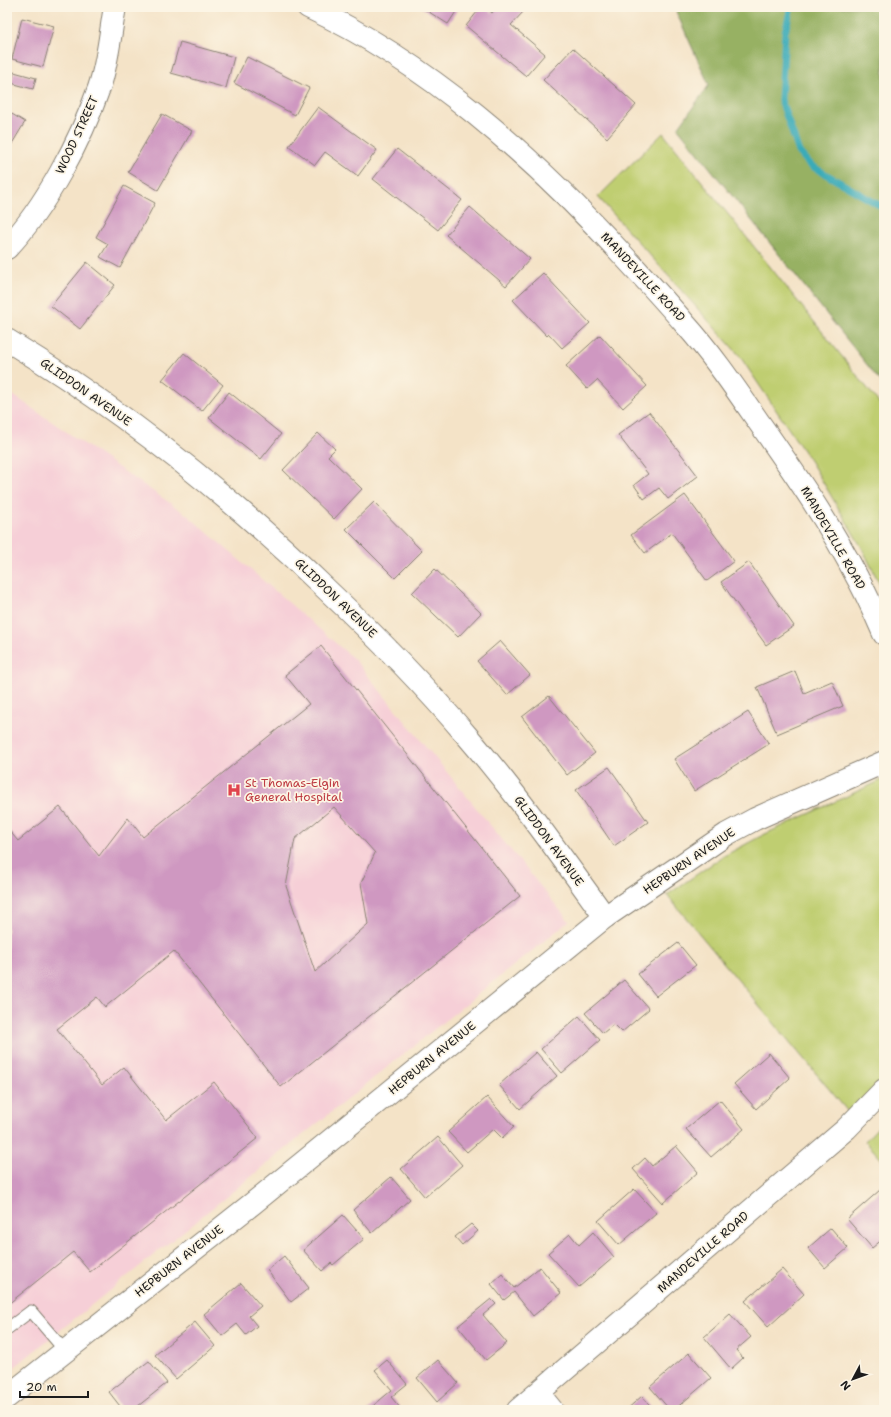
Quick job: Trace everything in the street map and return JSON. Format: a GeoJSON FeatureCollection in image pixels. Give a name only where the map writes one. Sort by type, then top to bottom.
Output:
{"type":"FeatureCollection","features":[{"type":"Feature","properties":{"kind":"street","name":"WOOD STREET"},"geometry":{"type":"LineString","coordinates":[[7,248],[26,225],[50,189],[82,129],[103,73],[115,7]]}},
{"type":"Feature","properties":{"kind":"street","name":"MANDEVILLE ROAD"},"geometry":{"type":"LineString","coordinates":[[308,7],[344,24],[395,54],[477,117],[544,175],[591,220],[700,343],[733,385],[801,482],[858,578],[884,634]]}},
{"type":"Feature","properties":{"kind":"street","name":"GLIDDON AVENUE"},"geometry":{"type":"LineString","coordinates":[[7,340],[66,377],[185,464],[290,554],[372,633],[412,674],[520,800],[605,917]]}},
{"type":"Feature","properties":{"kind":"street","name":"HEPBURN AVENUE"},"geometry":{"type":"LineString","coordinates":[[7,1397],[252,1204],[605,917],[727,834],[755,819],[884,762]]}},
{"type":"Feature","properties":{"kind":"street","name":"MANDEVILLE ROAD"},"geometry":{"type":"LineString","coordinates":[[518,1410],[546,1402],[846,1129],[884,1090]]}},
{"type":"Feature","properties":{"kind":"lane"},"geometry":{"type":"LineString","coordinates":[[7,1329],[30,1311],[65,1351]]}},
{"type":"Feature","properties":{"kind":"shaded area","name":"St Thomas-Elgin General Hospital"},"geometry":{"type":"Polygon","coordinates":[[[7,391],[186,514],[354,659],[569,921],[7,1373],[7,391]]]}},
{"type":"Feature","properties":{"kind":"green space"},"geometry":{"type":"Polygon","coordinates":[[[674,7],[884,7],[884,386],[678,128],[709,85],[674,7]]]}},
{"type":"Feature","properties":{"kind":"green space"},"geometry":{"type":"Polygon","coordinates":[[[663,133],[884,409],[884,593],[862,548],[811,462],[739,355],[598,197],[663,133]]]}},
{"type":"Feature","properties":{"kind":"green space"},"geometry":{"type":"Polygon","coordinates":[[[884,779],[884,1081],[849,1113],[667,895],[722,857],[763,835],[884,779]]]}},
{"type":"Feature","properties":{"kind":"green space"},"geometry":{"type":"Polygon","coordinates":[[[884,1121],[884,1162],[865,1141],[884,1121]]]}},
{"type":"Feature","properties":{"kind":"building"},"geometry":{"type":"Polygon","coordinates":[[[421,7],[459,7],[448,24],[421,7]]]}},
{"type":"Feature","properties":{"kind":"building"},"geometry":{"type":"Polygon","coordinates":[[[481,7],[485,7],[492,13],[497,7],[519,7],[524,11],[511,25],[545,54],[526,76],[466,26],[481,7]]]}},
{"type":"Feature","properties":{"kind":"building"},"geometry":{"type":"Polygon","coordinates":[[[22,18],[54,26],[43,67],[12,59],[22,18]]]}},
{"type":"Feature","properties":{"kind":"building"},"geometry":{"type":"Polygon","coordinates":[[[180,42],[234,57],[226,88],[171,73],[180,42]]]}},
{"type":"Feature","properties":{"kind":"building"},"geometry":{"type":"Polygon","coordinates":[[[573,48],[636,105],[607,138],[543,80],[573,48]]]}},
{"type":"Feature","properties":{"kind":"building"},"geometry":{"type":"Polygon","coordinates":[[[247,57],[309,88],[295,115],[234,83],[247,57]]]}},
{"type":"Feature","properties":{"kind":"building"},"geometry":{"type":"Polygon","coordinates":[[[14,72],[36,78],[33,89],[11,83],[14,72]]]}},
{"type":"Feature","properties":{"kind":"building"},"geometry":{"type":"Polygon","coordinates":[[[318,107],[377,150],[358,176],[325,152],[315,165],[289,146],[318,107]]]}},
{"type":"Feature","properties":{"kind":"building"},"geometry":{"type":"Polygon","coordinates":[[[7,111],[25,122],[7,152],[7,111]]]}},
{"type":"Feature","properties":{"kind":"building"},"geometry":{"type":"Polygon","coordinates":[[[162,114],[192,131],[158,190],[128,172],[162,114]]]}},
{"type":"Feature","properties":{"kind":"building"},"geometry":{"type":"Polygon","coordinates":[[[397,149],[462,200],[438,230],[373,179],[397,149]]]}},
{"type":"Feature","properties":{"kind":"building"},"geometry":{"type":"Polygon","coordinates":[[[124,186],[155,203],[120,268],[100,257],[108,244],[96,237],[124,186]]]}},
{"type":"Feature","properties":{"kind":"building"},"geometry":{"type":"Polygon","coordinates":[[[470,207],[530,259],[506,286],[446,235],[470,207]]]}},
{"type":"Feature","properties":{"kind":"building"},"geometry":{"type":"Polygon","coordinates":[[[87,262],[115,285],[80,329],[51,306],[87,262]]]}},
{"type":"Feature","properties":{"kind":"building"},"geometry":{"type":"Polygon","coordinates":[[[543,273],[590,323],[562,348],[549,334],[547,336],[513,300],[543,273]]]}},
{"type":"Feature","properties":{"kind":"building"},"geometry":{"type":"Polygon","coordinates":[[[600,335],[647,386],[623,408],[597,380],[587,389],[566,366],[600,335]]]}},
{"type":"Feature","properties":{"kind":"building"},"geometry":{"type":"Polygon","coordinates":[[[184,353],[223,385],[202,411],[162,380],[184,353]]]}},
{"type":"Feature","properties":{"kind":"building"},"geometry":{"type":"Polygon","coordinates":[[[229,392],[281,434],[261,459],[209,418],[229,392]]]}},
{"type":"Feature","properties":{"kind":"building"},"geometry":{"type":"Polygon","coordinates":[[[649,412],[698,476],[668,499],[659,488],[644,499],[634,485],[648,474],[618,435],[649,412]]]}},
{"type":"Feature","properties":{"kind":"building"},"geometry":{"type":"Polygon","coordinates":[[[318,433],[335,449],[328,456],[362,489],[334,519],[283,470],[318,433]]]}},
{"type":"Feature","properties":{"kind":"building"},"geometry":{"type":"Polygon","coordinates":[[[685,495],[734,561],[707,581],[672,533],[645,553],[631,535],[685,495]]]}},
{"type":"Feature","properties":{"kind":"building"},"geometry":{"type":"Polygon","coordinates":[[[374,502],[422,551],[395,578],[346,529],[374,502]]]}},
{"type":"Feature","properties":{"kind":"building"},"geometry":{"type":"Polygon","coordinates":[[[749,562],[794,626],[766,645],[721,582],[749,562]]]}},
{"type":"Feature","properties":{"kind":"building"},"geometry":{"type":"Polygon","coordinates":[[[435,569],[481,613],[458,637],[412,593],[435,569]]]}},
{"type":"Feature","properties":{"kind":"building"},"geometry":{"type":"Polygon","coordinates":[[[500,641],[530,675],[507,695],[477,661],[500,641]]]}},
{"type":"Feature","properties":{"kind":"building"},"geometry":{"type":"Polygon","coordinates":[[[321,646],[520,896],[281,1087],[174,951],[105,1007],[97,997],[57,1029],[102,1085],[124,1067],[166,1120],[214,1082],[258,1138],[90,1272],[73,1252],[7,1305],[7,828],[18,841],[60,807],[99,856],[128,818],[143,837],[309,704],[285,675],[321,646]],[[334,807],[295,839],[286,886],[315,972],[368,924],[361,883],[375,853],[334,807]]]}},
{"type":"Feature","properties":{"kind":"building"},"geometry":{"type":"Polygon","coordinates":[[[795,671],[804,693],[832,681],[843,706],[777,734],[757,687],[795,671]]]}},
{"type":"Feature","properties":{"kind":"building"},"geometry":{"type":"Polygon","coordinates":[[[549,696],[595,753],[567,775],[522,717],[549,696]]]}},
{"type":"Feature","properties":{"kind":"building"},"geometry":{"type":"Polygon","coordinates":[[[748,712],[769,744],[694,791],[674,759],[748,712]]]}},
{"type":"Feature","properties":{"kind":"building"},"geometry":{"type":"Polygon","coordinates":[[[609,767],[648,822],[614,846],[576,790],[609,767]]]}},
{"type":"Feature","properties":{"kind":"building"},"geometry":{"type":"Polygon","coordinates":[[[678,943],[696,965],[656,996],[638,974],[678,943]]]}},
{"type":"Feature","properties":{"kind":"building"},"geometry":{"type":"Polygon","coordinates":[[[624,980],[649,1009],[622,1032],[614,1024],[603,1033],[585,1013],[624,980]]]}},
{"type":"Feature","properties":{"kind":"building"},"geometry":{"type":"Polygon","coordinates":[[[579,1016],[600,1040],[562,1073],[541,1049],[579,1016]]]}},
{"type":"Feature","properties":{"kind":"building"},"geometry":{"type":"Polygon","coordinates":[[[536,1052],[557,1076],[520,1109],[499,1085],[536,1052]]]}},
{"type":"Feature","properties":{"kind":"building"},"geometry":{"type":"Polygon","coordinates":[[[769,1053],[790,1078],[756,1109],[734,1084],[769,1053]]]}},
{"type":"Feature","properties":{"kind":"building"},"geometry":{"type":"Polygon","coordinates":[[[487,1097],[514,1127],[502,1138],[493,1129],[467,1152],[448,1132],[487,1097]]]}},
{"type":"Feature","properties":{"kind":"building"},"geometry":{"type":"Polygon","coordinates":[[[720,1100],[744,1129],[711,1157],[686,1129],[720,1100]]]}},
{"type":"Feature","properties":{"kind":"building"},"geometry":{"type":"Polygon","coordinates":[[[438,1137],[462,1165],[425,1197],[401,1169],[438,1137]]]}},
{"type":"Feature","properties":{"kind":"building"},"geometry":{"type":"Polygon","coordinates":[[[676,1146],[698,1172],[663,1203],[633,1169],[645,1158],[652,1166],[676,1146]]]}},
{"type":"Feature","properties":{"kind":"building"},"geometry":{"type":"Polygon","coordinates":[[[391,1177],[410,1199],[372,1233],[353,1210],[391,1177]]]}},
{"type":"Feature","properties":{"kind":"building"},"geometry":{"type":"Polygon","coordinates":[[[634,1189],[656,1213],[619,1245],[598,1221],[634,1189]]]}},
{"type":"Feature","properties":{"kind":"building"},"geometry":{"type":"Polygon","coordinates":[[[880,1190],[884,1195],[884,1238],[872,1248],[847,1219],[880,1190]]]}},
{"type":"Feature","properties":{"kind":"building"},"geometry":{"type":"Polygon","coordinates":[[[343,1215],[364,1239],[333,1265],[331,1263],[322,1271],[303,1250],[343,1215]]]}},
{"type":"Feature","properties":{"kind":"building"},"geometry":{"type":"Polygon","coordinates":[[[471,1224],[478,1231],[462,1245],[455,1237],[471,1224]]]}},
{"type":"Feature","properties":{"kind":"building"},"geometry":{"type":"Polygon","coordinates":[[[831,1228],[848,1248],[825,1268],[808,1248],[831,1228]]]}},
{"type":"Feature","properties":{"kind":"building"},"geometry":{"type":"Polygon","coordinates":[[[593,1232],[614,1257],[579,1287],[548,1253],[570,1234],[579,1245],[593,1232]]]}},
{"type":"Feature","properties":{"kind":"building"},"geometry":{"type":"Polygon","coordinates":[[[284,1256],[309,1288],[291,1302],[267,1270],[284,1256]]]}},
{"type":"Feature","properties":{"kind":"building"},"geometry":{"type":"Polygon","coordinates":[[[540,1267],[561,1293],[533,1316],[514,1292],[504,1300],[491,1284],[502,1274],[514,1288],[540,1267]]]}},
{"type":"Feature","properties":{"kind":"building"},"geometry":{"type":"Polygon","coordinates":[[[782,1269],[804,1294],[768,1327],[745,1301],[782,1269]]]}},
{"type":"Feature","properties":{"kind":"building"},"geometry":{"type":"Polygon","coordinates":[[[241,1283],[261,1306],[249,1316],[257,1326],[246,1335],[237,1324],[222,1336],[204,1314],[241,1283]]]}},
{"type":"Feature","properties":{"kind":"building"},"geometry":{"type":"Polygon","coordinates":[[[491,1299],[496,1304],[483,1315],[507,1343],[486,1360],[458,1326],[491,1299]]]}},
{"type":"Feature","properties":{"kind":"building"},"geometry":{"type":"Polygon","coordinates":[[[730,1314],[751,1337],[736,1350],[743,1358],[731,1369],[704,1337],[730,1314]]]}},
{"type":"Feature","properties":{"kind":"building"},"geometry":{"type":"Polygon","coordinates":[[[195,1322],[215,1346],[176,1379],[155,1355],[195,1322]]]}},
{"type":"Feature","properties":{"kind":"building"},"geometry":{"type":"Polygon","coordinates":[[[689,1353],[711,1378],[674,1410],[670,1410],[650,1387],[689,1353]]]}},
{"type":"Feature","properties":{"kind":"building"},"geometry":{"type":"Polygon","coordinates":[[[387,1360],[407,1384],[391,1397],[402,1410],[368,1410],[392,1390],[375,1370],[387,1360]]]}},
{"type":"Feature","properties":{"kind":"building"},"geometry":{"type":"Polygon","coordinates":[[[438,1360],[458,1383],[437,1402],[417,1378],[438,1360]]]}},
{"type":"Feature","properties":{"kind":"building"},"geometry":{"type":"Polygon","coordinates":[[[149,1361],[167,1383],[133,1410],[123,1410],[109,1392],[149,1361]]]}},
{"type":"Feature","properties":{"kind":"building"},"geometry":{"type":"Polygon","coordinates":[[[642,1396],[654,1410],[626,1410],[642,1396]]]}},
{"type":"Feature","properties":{"kind":"waterway"},"geometry":{"type":"LineString","coordinates":[[791,7],[785,32],[781,100],[799,152],[810,165],[884,208]]}},
{"type":"Feature","properties":{"kind":"place","name":"St Thomas-Elgin General Hospital"},"geometry":{"type":"Point","coordinates":[234,790]}}]}
